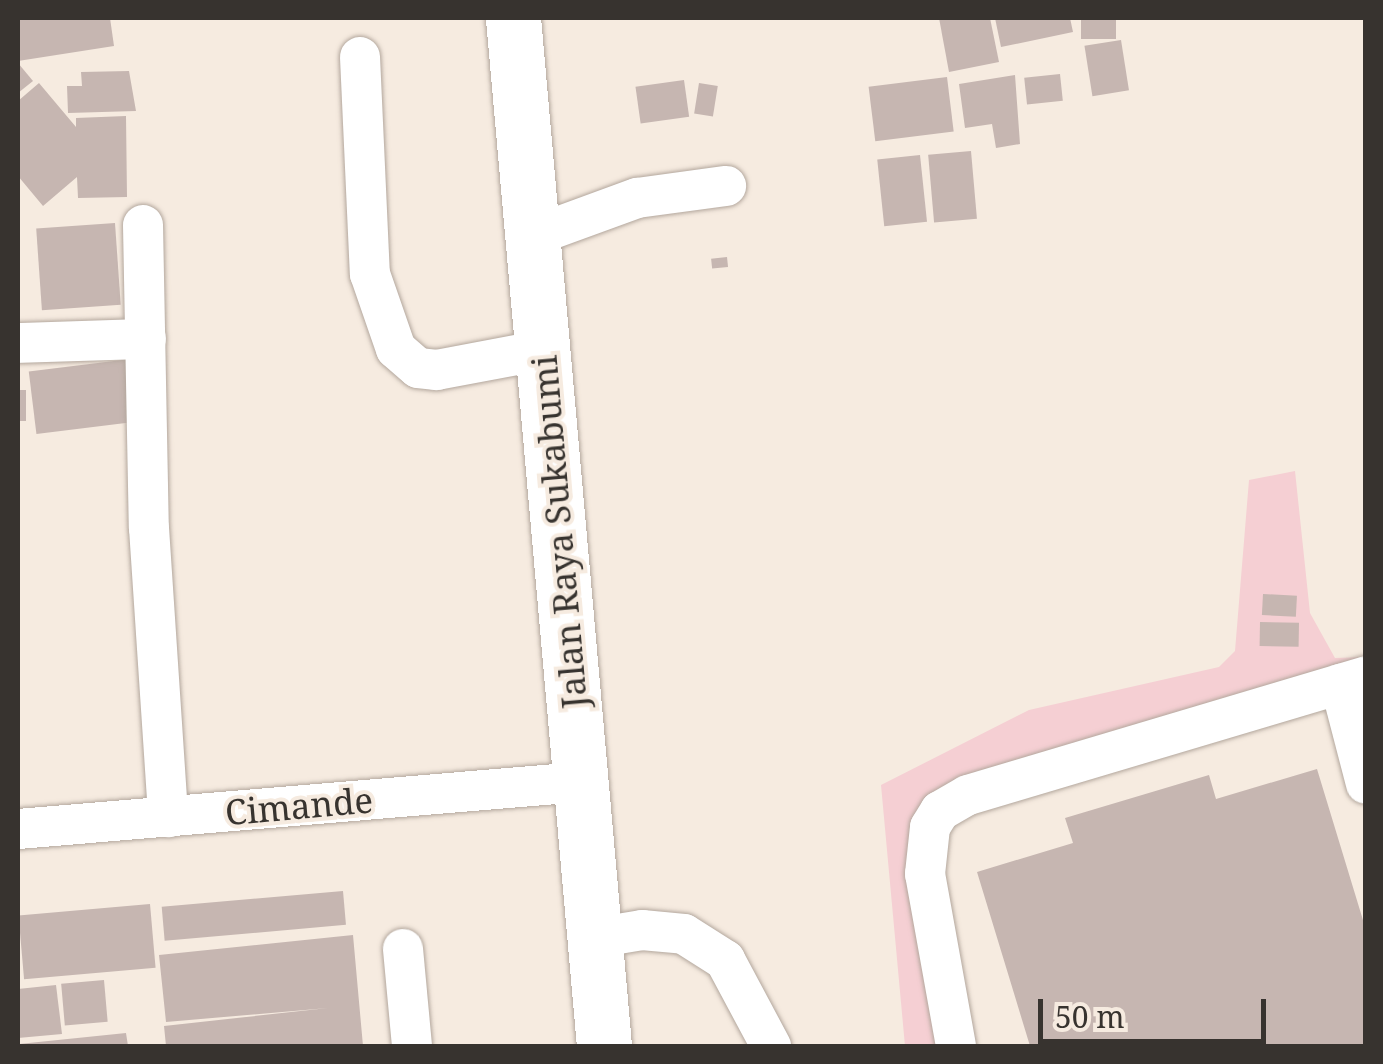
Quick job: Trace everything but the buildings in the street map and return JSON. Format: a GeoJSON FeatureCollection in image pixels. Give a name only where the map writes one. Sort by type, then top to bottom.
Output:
{"type":"FeatureCollection","features":[{"type":"Feature","properties":{"kind":"highway","name":"Jalan Raya Sukabumi"},"geometry":{"type":"LineString","coordinates":[[513,18],[604,1046]]}},
{"type":"Feature","properties":{"kind":"street"},"geometry":{"type":"LineString","coordinates":[[360,57],[370,274],[396,349],[418,368],[437,370],[543,350]]}},
{"type":"Feature","properties":{"kind":"street"},"geometry":{"type":"LineString","coordinates":[[533,236],[637,198],[726,186]]}},
{"type":"Feature","properties":{"kind":"street"},"geometry":{"type":"LineString","coordinates":[[143,225],[149,528],[168,817]]}},
{"type":"Feature","properties":{"kind":"street"},"geometry":{"type":"LineString","coordinates":[[18,343],[146,340]]}},
{"type":"Feature","properties":{"kind":"street"},"geometry":{"type":"LineString","coordinates":[[956,1046],[925,874],[930,827],[940,811],[968,794],[1353,680],[1366,784]]}},
{"type":"Feature","properties":{"kind":"street","name":"Cimande"},"geometry":{"type":"LineString","coordinates":[[18,830],[580,782]]}},
{"type":"Feature","properties":{"kind":"street"},"geometry":{"type":"LineString","coordinates":[[594,938],[642,930],[684,934],[725,960],[771,1046]]}},
{"type":"Feature","properties":{"kind":"street"},"geometry":{"type":"LineString","coordinates":[[404,949],[412,1046]]}},
{"type":"Feature","properties":{"kind":"shaded area"},"geometry":{"type":"Polygon","coordinates":[[[1295,471],[1310,613],[1335,658],[1365,657],[964,788],[915,871],[936,1046],[905,1046],[881,785],[1029,710],[1219,667],[1235,651],[1249,480],[1295,471]]]}}]}
